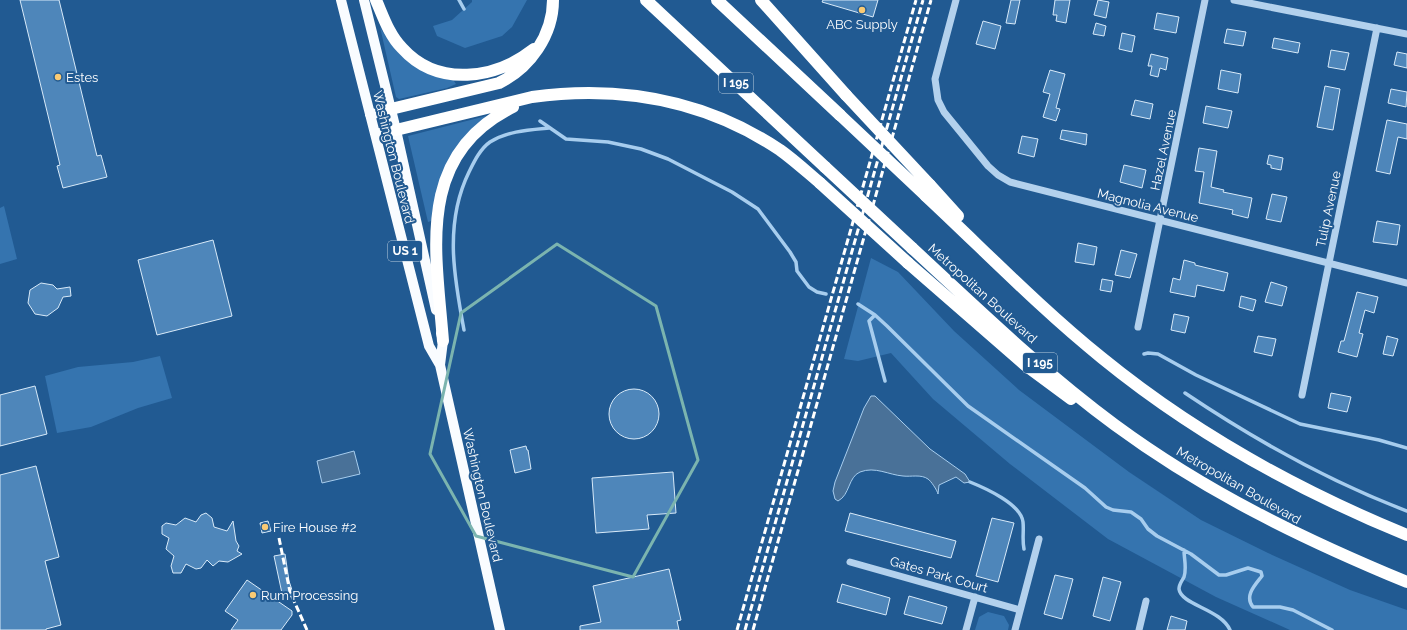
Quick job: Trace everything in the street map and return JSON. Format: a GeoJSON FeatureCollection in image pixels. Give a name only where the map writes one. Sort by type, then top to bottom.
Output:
{"type":"FeatureCollection","features":[{"type":"Feature","properties":{"kind":"highway"},"geometry":{"type":"LineString","coordinates":[[376,0],[389,29],[401,48],[413,59],[446,74],[476,76],[493,71],[522,57],[542,43]]}},
{"type":"Feature","properties":{"kind":"highway"},"geometry":{"type":"LineString","coordinates":[[390,109],[499,83],[514,76],[524,68],[542,43],[551,22],[553,0]]}},
{"type":"Feature","properties":{"kind":"highway","name":"Metropolitan Boulevard"},"geometry":{"type":"LineString","coordinates":[[646,0],[976,307],[1074,392],[1115,425],[1176,466],[1279,526],[1342,555],[1407,582]]}},
{"type":"Feature","properties":{"kind":"highway","name":"Metropolitan Boulevard"},"geometry":{"type":"LineString","coordinates":[[717,0],[840,115],[928,190],[1062,325],[1101,358],[1201,430],[1254,463],[1360,516],[1407,535]]}},
{"type":"Feature","properties":{"kind":"highway"},"geometry":{"type":"LineString","coordinates":[[761,0],[928,190]]}},
{"type":"Feature","properties":{"kind":"highway"},"geometry":{"type":"LineString","coordinates":[[396,130],[532,97],[583,92],[610,92],[647,97],[679,104],[709,114],[762,139],[781,151],[820,183],[908,263],[1026,365],[1113,428],[1176,466]]}},
{"type":"Feature","properties":{"kind":"highway"},"geometry":{"type":"LineString","coordinates":[[443,341],[436,251],[439,198],[445,179],[454,160],[466,142],[499,114],[532,97]]}},
{"type":"Feature","properties":{"kind":"main road","name":"Washington Boulevard"},"geometry":{"type":"LineString","coordinates":[[341,0],[429,346],[440,365],[500,630]]}},
{"type":"Feature","properties":{"kind":"main road","name":"Washington Boulevard"},"geometry":{"type":"LineString","coordinates":[[364,0],[396,130],[443,341],[440,365]]}},
{"type":"Feature","properties":{"kind":"main road"},"geometry":{"type":"LineString","coordinates":[[370,115],[390,109]]}},
{"type":"Feature","properties":{"kind":"main road"},"geometry":{"type":"LineString","coordinates":[[375,134],[396,130]]}},
{"type":"Feature","properties":{"kind":"street","name":"Magnolia Avenue"},"geometry":{"type":"LineString","coordinates":[[956,0],[935,79],[938,100],[944,112],[988,166],[998,175],[1010,182],[1407,284]]}},
{"type":"Feature","properties":{"kind":"street","name":"Hazel Avenue"},"geometry":{"type":"LineString","coordinates":[[1138,327],[1205,0]]}},
{"type":"Feature","properties":{"kind":"street"},"geometry":{"type":"LineString","coordinates":[[1234,0],[1407,34]]}},
{"type":"Feature","properties":{"kind":"street","name":"Tulip Avenue"},"geometry":{"type":"LineString","coordinates":[[1302,395],[1377,28]]}},
{"type":"Feature","properties":{"kind":"street"},"geometry":{"type":"LineString","coordinates":[[1015,630],[1040,539]]}},
{"type":"Feature","properties":{"kind":"street","name":"Gates Park Court"},"geometry":{"type":"LineString","coordinates":[[850,562],[1020,610]]}},
{"type":"Feature","properties":{"kind":"street"},"geometry":{"type":"LineString","coordinates":[[966,630],[975,597]]}},
{"type":"Feature","properties":{"kind":"street"},"geometry":{"type":"LineString","coordinates":[[1139,630],[1146,601]]}},
{"type":"Feature","properties":{"kind":"highlighted area"},"geometry":{"type":"Polygon","coordinates":[[[557,244],[656,306],[698,460],[633,577],[476,536],[430,454],[461,313],[557,244]]]}},
{"type":"Feature","properties":{"kind":"shaded area"},"geometry":{"type":"Polygon","coordinates":[[[472,0],[527,0],[512,27],[502,36],[465,48],[437,36],[433,26],[452,20],[472,2],[472,0]]]}},
{"type":"Feature","properties":{"kind":"shaded area"},"geometry":{"type":"Polygon","coordinates":[[[380,27],[394,48],[411,63],[431,73],[454,81],[456,84],[447,88],[399,99],[396,97],[380,27]]]}},
{"type":"Feature","properties":{"kind":"shaded area"},"geometry":{"type":"Polygon","coordinates":[[[486,116],[462,140],[449,159],[437,189],[431,221],[428,222],[408,136],[486,116]]]}},
{"type":"Feature","properties":{"kind":"shaded area"},"geometry":{"type":"Polygon","coordinates":[[[4,206],[17,259],[0,264],[0,208],[4,206]]]}},
{"type":"Feature","properties":{"kind":"shaded area"},"geometry":{"type":"Polygon","coordinates":[[[871,258],[898,272],[954,331],[1019,390],[1129,472],[1201,520],[1268,553],[1350,590],[1407,610],[1407,630],[1290,630],[1216,597],[1108,539],[1010,464],[933,399],[891,353],[858,361],[844,359],[871,258]]]}},
{"type":"Feature","properties":{"kind":"shaded area"},"geometry":{"type":"Polygon","coordinates":[[[160,356],[172,398],[138,408],[91,427],[57,433],[45,376],[78,367],[133,362],[160,356]]]}},
{"type":"Feature","properties":{"kind":"shaded area"},"geometry":{"type":"Polygon","coordinates":[[[871,396],[875,396],[930,449],[965,474],[970,482],[964,483],[956,477],[939,485],[938,494],[929,480],[925,477],[898,475],[877,470],[866,470],[856,474],[842,498],[838,501],[835,499],[833,491],[835,482],[864,408],[871,396]]]}},
{"type":"Feature","properties":{"kind":"shaded area"},"geometry":{"type":"Polygon","coordinates":[[[354,451],[360,474],[322,483],[317,461],[354,451]]]}},
{"type":"Feature","properties":{"kind":"shaded area"},"geometry":{"type":"Polygon","coordinates":[[[988,612],[1004,616],[1009,625],[1008,630],[975,630],[979,617],[988,612]]]}},
{"type":"Feature","properties":{"kind":"building","name":"Estes"},"geometry":{"type":"Polygon","coordinates":[[[20,0],[59,0],[97,156],[101,155],[107,177],[63,188],[57,166],[60,165],[20,0]]]}},
{"type":"Feature","properties":{"kind":"building","name":"ABC Supply"},"geometry":{"type":"Polygon","coordinates":[[[823,0],[878,0],[873,17],[822,2],[823,0]]]}},
{"type":"Feature","properties":{"kind":"building"},"geometry":{"type":"Polygon","coordinates":[[[1011,0],[1020,0],[1015,24],[1006,23],[1011,0]]]}},
{"type":"Feature","properties":{"kind":"building"},"geometry":{"type":"Polygon","coordinates":[[[1055,0],[1070,0],[1066,23],[1056,21],[1057,15],[1053,15],[1055,0]]]}},
{"type":"Feature","properties":{"kind":"building"},"geometry":{"type":"Polygon","coordinates":[[[1098,0],[1109,2],[1106,18],[1094,15],[1098,0]]]}},
{"type":"Feature","properties":{"kind":"building"},"geometry":{"type":"Polygon","coordinates":[[[1157,13],[1179,17],[1176,33],[1154,29],[1157,13]]]}},
{"type":"Feature","properties":{"kind":"building"},"geometry":{"type":"Polygon","coordinates":[[[983,21],[1001,26],[995,49],[976,44],[983,21]]]}},
{"type":"Feature","properties":{"kind":"building"},"geometry":{"type":"Polygon","coordinates":[[[1096,23],[1106,26],[1104,36],[1093,34],[1096,23]]]}},
{"type":"Feature","properties":{"kind":"building"},"geometry":{"type":"Polygon","coordinates":[[[1227,29],[1246,32],[1243,46],[1224,43],[1227,29]]]}},
{"type":"Feature","properties":{"kind":"building"},"geometry":{"type":"Polygon","coordinates":[[[1122,33],[1135,36],[1132,52],[1119,49],[1122,33]]]}},
{"type":"Feature","properties":{"kind":"building"},"geometry":{"type":"Polygon","coordinates":[[[1274,38],[1300,43],[1298,53],[1272,48],[1274,38]]]}},
{"type":"Feature","properties":{"kind":"building"},"geometry":{"type":"Polygon","coordinates":[[[1331,50],[1349,53],[1345,70],[1328,67],[1331,50]]]}},
{"type":"Feature","properties":{"kind":"building"},"geometry":{"type":"Polygon","coordinates":[[[1397,52],[1407,54],[1407,68],[1394,65],[1397,52]]]}},
{"type":"Feature","properties":{"kind":"building"},"geometry":{"type":"Polygon","coordinates":[[[1151,54],[1168,58],[1166,70],[1160,68],[1158,77],[1150,75],[1152,66],[1148,66],[1151,54]]]}},
{"type":"Feature","properties":{"kind":"building"},"geometry":{"type":"Polygon","coordinates":[[[1050,70],[1065,74],[1056,108],[1060,109],[1056,121],[1043,117],[1050,94],[1043,92],[1050,70]]]}},
{"type":"Feature","properties":{"kind":"building"},"geometry":{"type":"Polygon","coordinates":[[[1221,70],[1241,74],[1238,93],[1218,89],[1221,70]]]}},
{"type":"Feature","properties":{"kind":"building"},"geometry":{"type":"Polygon","coordinates":[[[1325,86],[1340,89],[1333,130],[1317,127],[1325,86]]]}},
{"type":"Feature","properties":{"kind":"building"},"geometry":{"type":"Polygon","coordinates":[[[1391,89],[1407,92],[1406,107],[1388,103],[1391,89]]]}},
{"type":"Feature","properties":{"kind":"building"},"geometry":{"type":"Polygon","coordinates":[[[1135,100],[1153,104],[1150,119],[1131,115],[1135,100]]]}},
{"type":"Feature","properties":{"kind":"building"},"geometry":{"type":"Polygon","coordinates":[[[1206,106],[1232,111],[1228,128],[1203,123],[1206,106]]]}},
{"type":"Feature","properties":{"kind":"building"},"geometry":{"type":"Polygon","coordinates":[[[1387,120],[1407,124],[1407,139],[1398,137],[1390,174],[1376,171],[1387,120]]]}},
{"type":"Feature","properties":{"kind":"building"},"geometry":{"type":"Polygon","coordinates":[[[1062,130],[1087,134],[1086,145],[1060,139],[1062,130]]]}},
{"type":"Feature","properties":{"kind":"building"},"geometry":{"type":"Polygon","coordinates":[[[1022,136],[1038,139],[1034,157],[1018,153],[1022,136]]]}},
{"type":"Feature","properties":{"kind":"building"},"geometry":{"type":"Polygon","coordinates":[[[1199,148],[1217,151],[1211,187],[1224,190],[1223,192],[1252,198],[1248,218],[1232,214],[1233,210],[1199,203],[1204,172],[1195,171],[1199,148]]]}},
{"type":"Feature","properties":{"kind":"building"},"geometry":{"type":"Polygon","coordinates":[[[1269,155],[1283,158],[1281,170],[1271,168],[1271,165],[1267,164],[1269,155]]]}},
{"type":"Feature","properties":{"kind":"building"},"geometry":{"type":"Polygon","coordinates":[[[1124,165],[1146,170],[1142,188],[1120,182],[1124,165]]]}},
{"type":"Feature","properties":{"kind":"building"},"geometry":{"type":"Polygon","coordinates":[[[1272,194],[1287,197],[1281,222],[1266,219],[1272,194]]]}},
{"type":"Feature","properties":{"kind":"building"},"geometry":{"type":"Polygon","coordinates":[[[1377,221],[1400,225],[1397,245],[1373,242],[1377,221]]]}},
{"type":"Feature","properties":{"kind":"building"},"geometry":{"type":"Polygon","coordinates":[[[213,240],[232,316],[157,335],[138,260],[213,240]]]}},
{"type":"Feature","properties":{"kind":"building"},"geometry":{"type":"Polygon","coordinates":[[[1078,243],[1097,247],[1094,265],[1075,262],[1078,243]]]}},
{"type":"Feature","properties":{"kind":"building"},"geometry":{"type":"Polygon","coordinates":[[[1121,250],[1137,254],[1130,278],[1115,275],[1121,250]]]}},
{"type":"Feature","properties":{"kind":"building"},"geometry":{"type":"Polygon","coordinates":[[[1184,260],[1195,263],[1195,265],[1228,273],[1224,291],[1197,285],[1195,297],[1170,292],[1173,278],[1180,280],[1184,260]]]}},
{"type":"Feature","properties":{"kind":"building"},"geometry":{"type":"Polygon","coordinates":[[[1102,279],[1113,281],[1111,292],[1100,290],[1102,279]]]}},
{"type":"Feature","properties":{"kind":"building"},"geometry":{"type":"Polygon","coordinates":[[[1271,282],[1287,287],[1282,306],[1265,302],[1271,282]]]}},
{"type":"Feature","properties":{"kind":"building"},"geometry":{"type":"Polygon","coordinates":[[[41,283],[53,285],[57,289],[70,287],[71,296],[63,297],[58,308],[47,316],[35,314],[28,303],[30,290],[41,283]]]}},
{"type":"Feature","properties":{"kind":"building"},"geometry":{"type":"Polygon","coordinates":[[[1357,292],[1378,297],[1374,313],[1365,310],[1359,333],[1363,334],[1357,357],[1338,352],[1341,341],[1344,341],[1357,292]]]}},
{"type":"Feature","properties":{"kind":"building"},"geometry":{"type":"Polygon","coordinates":[[[1241,296],[1256,300],[1253,311],[1239,307],[1241,296]]]}},
{"type":"Feature","properties":{"kind":"building"},"geometry":{"type":"Polygon","coordinates":[[[1174,314],[1189,317],[1185,333],[1171,330],[1174,314]]]}},
{"type":"Feature","properties":{"kind":"building"},"geometry":{"type":"Polygon","coordinates":[[[1258,336],[1276,339],[1272,356],[1254,352],[1258,336]]]}},
{"type":"Feature","properties":{"kind":"building"},"geometry":{"type":"Polygon","coordinates":[[[1387,336],[1398,339],[1393,356],[1383,354],[1387,336]]]}},
{"type":"Feature","properties":{"kind":"building"},"geometry":{"type":"Polygon","coordinates":[[[35,386],[47,434],[0,446],[0,395],[35,386]]]}},
{"type":"Feature","properties":{"kind":"building"},"geometry":{"type":"Polygon","coordinates":[[[634,389],[644,391],[652,396],[657,404],[659,414],[657,424],[652,432],[644,437],[634,439],[624,437],[616,432],[611,424],[609,414],[611,404],[616,396],[624,391],[634,389]]]}},
{"type":"Feature","properties":{"kind":"building"},"geometry":{"type":"Polygon","coordinates":[[[1331,393],[1351,397],[1347,412],[1328,408],[1331,393]]]}},
{"type":"Feature","properties":{"kind":"building"},"geometry":{"type":"Polygon","coordinates":[[[526,446],[531,469],[515,473],[510,450],[526,446]]]}},
{"type":"Feature","properties":{"kind":"building"},"geometry":{"type":"Polygon","coordinates":[[[36,466],[59,557],[45,561],[61,625],[46,630],[0,630],[0,475],[36,466]]]}},
{"type":"Feature","properties":{"kind":"building"},"geometry":{"type":"Polygon","coordinates":[[[673,472],[676,513],[647,515],[649,529],[596,533],[592,478],[673,472]]]}},
{"type":"Feature","properties":{"kind":"building"},"geometry":{"type":"Polygon","coordinates":[[[206,513],[212,518],[214,527],[227,531],[233,521],[236,541],[239,546],[237,551],[242,554],[228,562],[219,561],[213,566],[207,560],[201,568],[196,569],[186,564],[181,573],[173,573],[171,566],[174,556],[166,549],[169,538],[162,534],[162,526],[166,523],[176,525],[185,518],[196,522],[201,515],[206,513]]]}},
{"type":"Feature","properties":{"kind":"building"},"geometry":{"type":"Polygon","coordinates":[[[850,513],[956,541],[951,558],[845,531],[850,513]]]}},
{"type":"Feature","properties":{"kind":"building"},"geometry":{"type":"Polygon","coordinates":[[[992,518],[1014,523],[998,582],[976,576],[992,518]]]}},
{"type":"Feature","properties":{"kind":"building","name":"Fire House #2"},"geometry":{"type":"Polygon","coordinates":[[[268,521],[271,531],[262,533],[260,523],[268,521]]]}},
{"type":"Feature","properties":{"kind":"building"},"geometry":{"type":"Polygon","coordinates":[[[285,554],[289,581],[294,596],[283,598],[274,556],[285,554]]]}},
{"type":"Feature","properties":{"kind":"building"},"geometry":{"type":"Polygon","coordinates":[[[669,569],[681,620],[677,621],[679,630],[580,630],[580,626],[601,622],[593,586],[669,569]]]}},
{"type":"Feature","properties":{"kind":"building"},"geometry":{"type":"Polygon","coordinates":[[[1055,575],[1073,579],[1062,619],[1044,614],[1055,575]]]}},
{"type":"Feature","properties":{"kind":"building"},"geometry":{"type":"Polygon","coordinates":[[[1103,577],[1121,582],[1110,621],[1093,616],[1103,577]]]}},
{"type":"Feature","properties":{"kind":"building","name":"Rum Processing"},"geometry":{"type":"Polygon","coordinates":[[[247,580],[292,611],[292,615],[281,630],[231,630],[238,620],[225,611],[247,580]]]}},
{"type":"Feature","properties":{"kind":"building"},"geometry":{"type":"Polygon","coordinates":[[[842,584],[890,598],[886,615],[837,602],[842,584]]]}},
{"type":"Feature","properties":{"kind":"building"},"geometry":{"type":"Polygon","coordinates":[[[909,596],[947,607],[942,624],[904,614],[909,596]]]}},
{"type":"Feature","properties":{"kind":"building"},"geometry":{"type":"Polygon","coordinates":[[[1171,616],[1187,621],[1185,630],[1167,630],[1171,616]]]}},
{"type":"Feature","properties":{"kind":"waterway"},"geometry":{"type":"LineString","coordinates":[[459,0],[464,9]]}},
{"type":"Feature","properties":{"kind":"waterway"},"geometry":{"type":"LineString","coordinates":[[540,121],[566,139],[608,142],[641,149],[668,159],[732,192],[758,209],[790,252],[796,262],[797,271],[809,287],[817,292],[826,294]]}},
{"type":"Feature","properties":{"kind":"waterway"},"geometry":{"type":"LineString","coordinates":[[464,330],[457,290],[453,250],[456,211],[461,191],[475,160],[480,152],[490,142],[511,133],[549,128]]}},
{"type":"Feature","properties":{"kind":"waterway"},"geometry":{"type":"LineString","coordinates":[[858,304],[875,315],[887,326],[968,406],[1085,488],[1106,507],[1113,510],[1131,512],[1141,519],[1148,529],[1157,536],[1191,554],[1219,575],[1226,575],[1248,568],[1261,572],[1262,576],[1250,595],[1253,607],[1280,607],[1293,610],[1332,630]]}},
{"type":"Feature","properties":{"kind":"waterway"},"geometry":{"type":"LineString","coordinates":[[875,315],[869,321],[885,381]]}},
{"type":"Feature","properties":{"kind":"waterway"},"geometry":{"type":"LineString","coordinates":[[1144,354],[1158,354],[1196,375],[1300,424],[1379,440],[1407,448]]}},
{"type":"Feature","properties":{"kind":"waterway"},"geometry":{"type":"LineString","coordinates":[[1185,393],[1238,427],[1320,473],[1349,487],[1407,511]]}},
{"type":"Feature","properties":{"kind":"waterway"},"geometry":{"type":"LineString","coordinates":[[970,482],[984,488],[1009,503],[1021,515],[1023,522],[1024,549]]}},
{"type":"Feature","properties":{"kind":"waterway"},"geometry":{"type":"LineString","coordinates":[[1184,550],[1185,574],[1180,584],[1179,589],[1181,594],[1219,617],[1230,630]]}},
{"type":"Feature","properties":{"kind":"railway"},"geometry":{"type":"LineString","coordinates":[[737,630],[916,0]]}},
{"type":"Feature","properties":{"kind":"railway"},"geometry":{"type":"LineString","coordinates":[[745,630],[923,0]]}},
{"type":"Feature","properties":{"kind":"railway"},"geometry":{"type":"LineString","coordinates":[[753,630],[931,0]]}},
{"type":"Feature","properties":{"kind":"railway"},"geometry":{"type":"LineString","coordinates":[[279,538],[290,592],[307,630]]}},
{"type":"Feature","properties":{"kind":"place","name":"ABC Supply"},"geometry":{"type":"Point","coordinates":[862,10]}},
{"type":"Feature","properties":{"kind":"place","name":"Estes"},"geometry":{"type":"Point","coordinates":[58,77]}},
{"type":"Feature","properties":{"kind":"place","name":"Fire House #2"},"geometry":{"type":"Point","coordinates":[265,527]}},
{"type":"Feature","properties":{"kind":"place","name":"Rum Processing"},"geometry":{"type":"Point","coordinates":[253,595]}}]}
